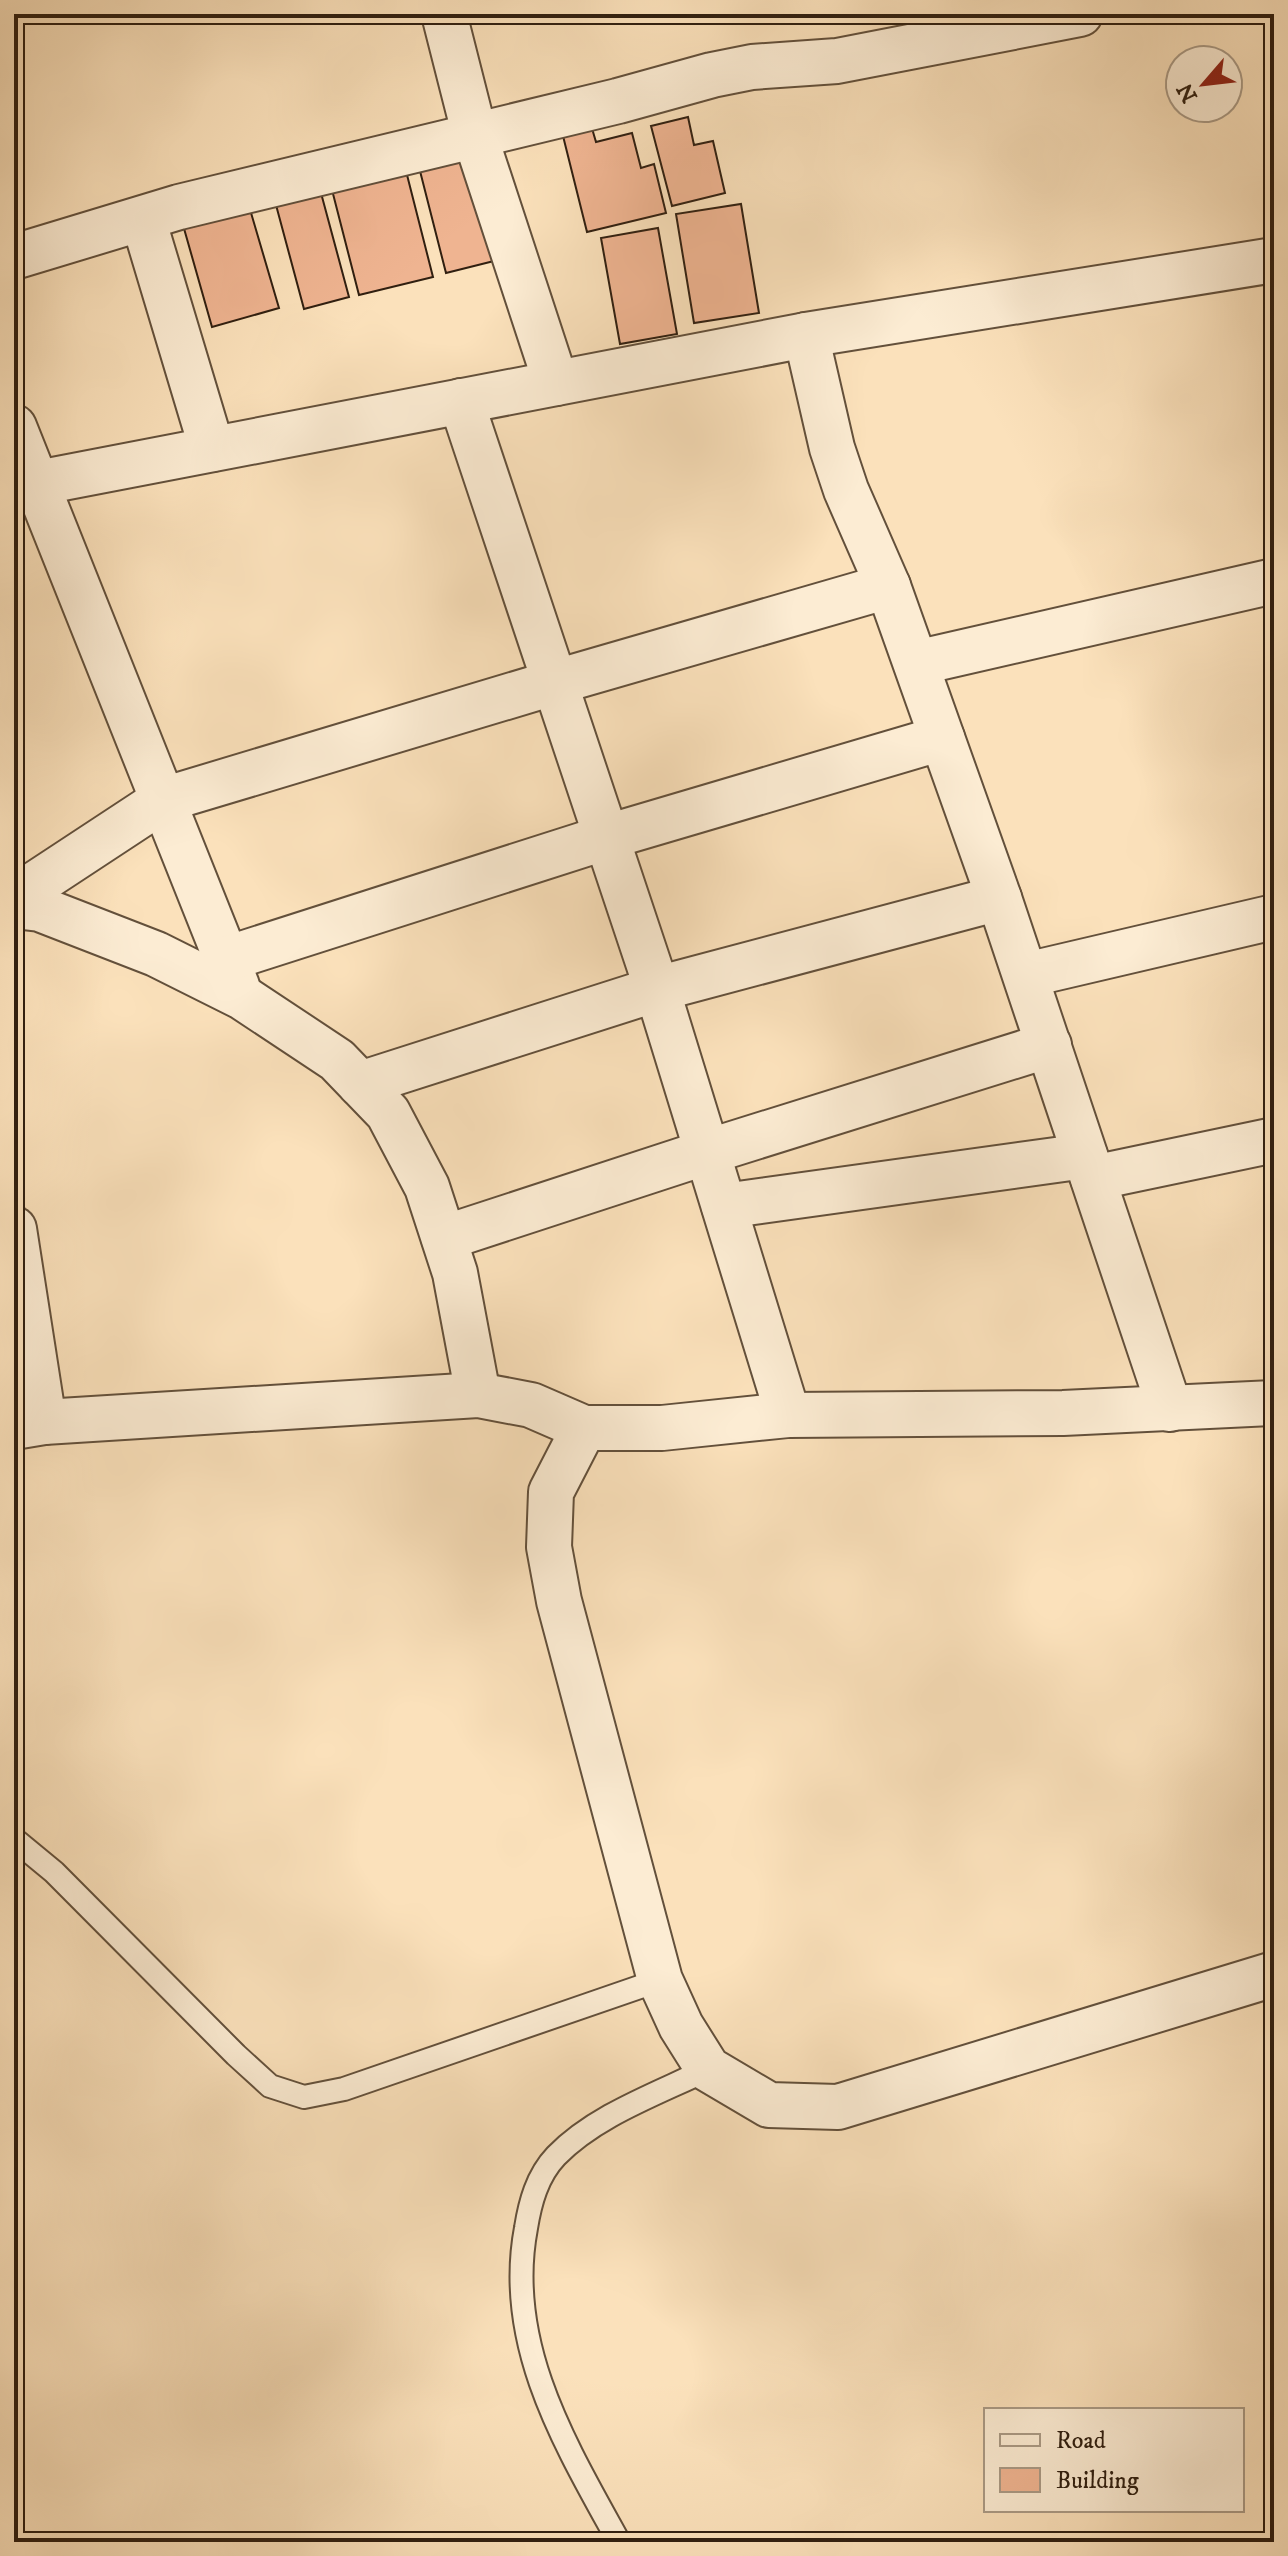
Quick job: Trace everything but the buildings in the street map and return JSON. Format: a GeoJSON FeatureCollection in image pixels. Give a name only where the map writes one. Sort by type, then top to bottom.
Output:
{"type":"FeatureCollection","features":[{"type":"Feature","properties":{"kind":"street"},"geometry":{"type":"LineString","coordinates":[[444,14],[475,136],[556,383]]}},
{"type":"Feature","properties":{"kind":"street"},"geometry":{"type":"LineString","coordinates":[[14,257],[179,207],[712,75],[752,67],[837,61],[1080,14]]}},
{"type":"Feature","properties":{"kind":"street"},"geometry":{"type":"LineString","coordinates":[[143,219],[212,449]]}},
{"type":"Feature","properties":{"kind":"street"},"geometry":{"type":"LineString","coordinates":[[37,483],[806,335],[1274,260]]}},
{"type":"Feature","properties":{"kind":"street"},"geometry":{"type":"LineString","coordinates":[[806,335],[846,490],[888,586],[999,898],[1170,1409]]}},
{"type":"Feature","properties":{"kind":"street"},"geometry":{"type":"LineString","coordinates":[[461,401],[657,989],[788,1415]]}},
{"type":"Feature","properties":{"kind":"street"},"geometry":{"type":"LineString","coordinates":[[14,427],[234,978]]}},
{"type":"Feature","properties":{"kind":"street"},"geometry":{"type":"LineString","coordinates":[[916,663],[1274,581]]}},
{"type":"Feature","properties":{"kind":"street"},"geometry":{"type":"LineString","coordinates":[[14,898],[163,800],[888,586]]}},
{"type":"Feature","properties":{"kind":"street"},"geometry":{"type":"LineString","coordinates":[[234,978],[607,837],[942,738]]}},
{"type":"Feature","properties":{"kind":"street"},"geometry":{"type":"LineString","coordinates":[[360,1084],[657,989],[999,898]]}},
{"type":"Feature","properties":{"kind":"street"},"geometry":{"type":"LineString","coordinates":[[14,906],[40,909],[156,954],[234,978],[337,1060],[388,1113],[427,1187],[444,1238],[455,1273],[478,1395]]}},
{"type":"Feature","properties":{"kind":"street"},"geometry":{"type":"LineString","coordinates":[[1026,975],[1274,917]]}},
{"type":"Feature","properties":{"kind":"street"},"geometry":{"type":"LineString","coordinates":[[444,1238],[1049,1045]]}},
{"type":"Feature","properties":{"kind":"street"},"geometry":{"type":"LineString","coordinates":[[724,1206],[1089,1167],[1274,1140]]}},
{"type":"Feature","properties":{"kind":"street"},"geometry":{"type":"LineString","coordinates":[[14,1229],[29,1424],[478,1395],[531,1405],[584,1428],[662,1428],[788,1415],[1063,1413],[1274,1403]]}},
{"type":"Feature","properties":{"kind":"street"},"geometry":{"type":"LineString","coordinates":[[584,1428],[551,1492],[549,1547],[559,1601],[660,1980],[681,2026],[708,2069],[769,2105],[838,2107],[1274,1974]]}},
{"type":"Feature","properties":{"kind":"lane"},"geometry":{"type":"LineString","coordinates":[[14,1839],[54,1872],[270,2086],[304,2097],[344,2089],[660,1980]]}},
{"type":"Feature","properties":{"kind":"lane"},"geometry":{"type":"LineString","coordinates":[[619,2542],[564,2442],[538,2378],[521,2309],[522,2249],[529,2209],[532,2195],[554,2157],[596,2124],[708,2069]]}}]}
